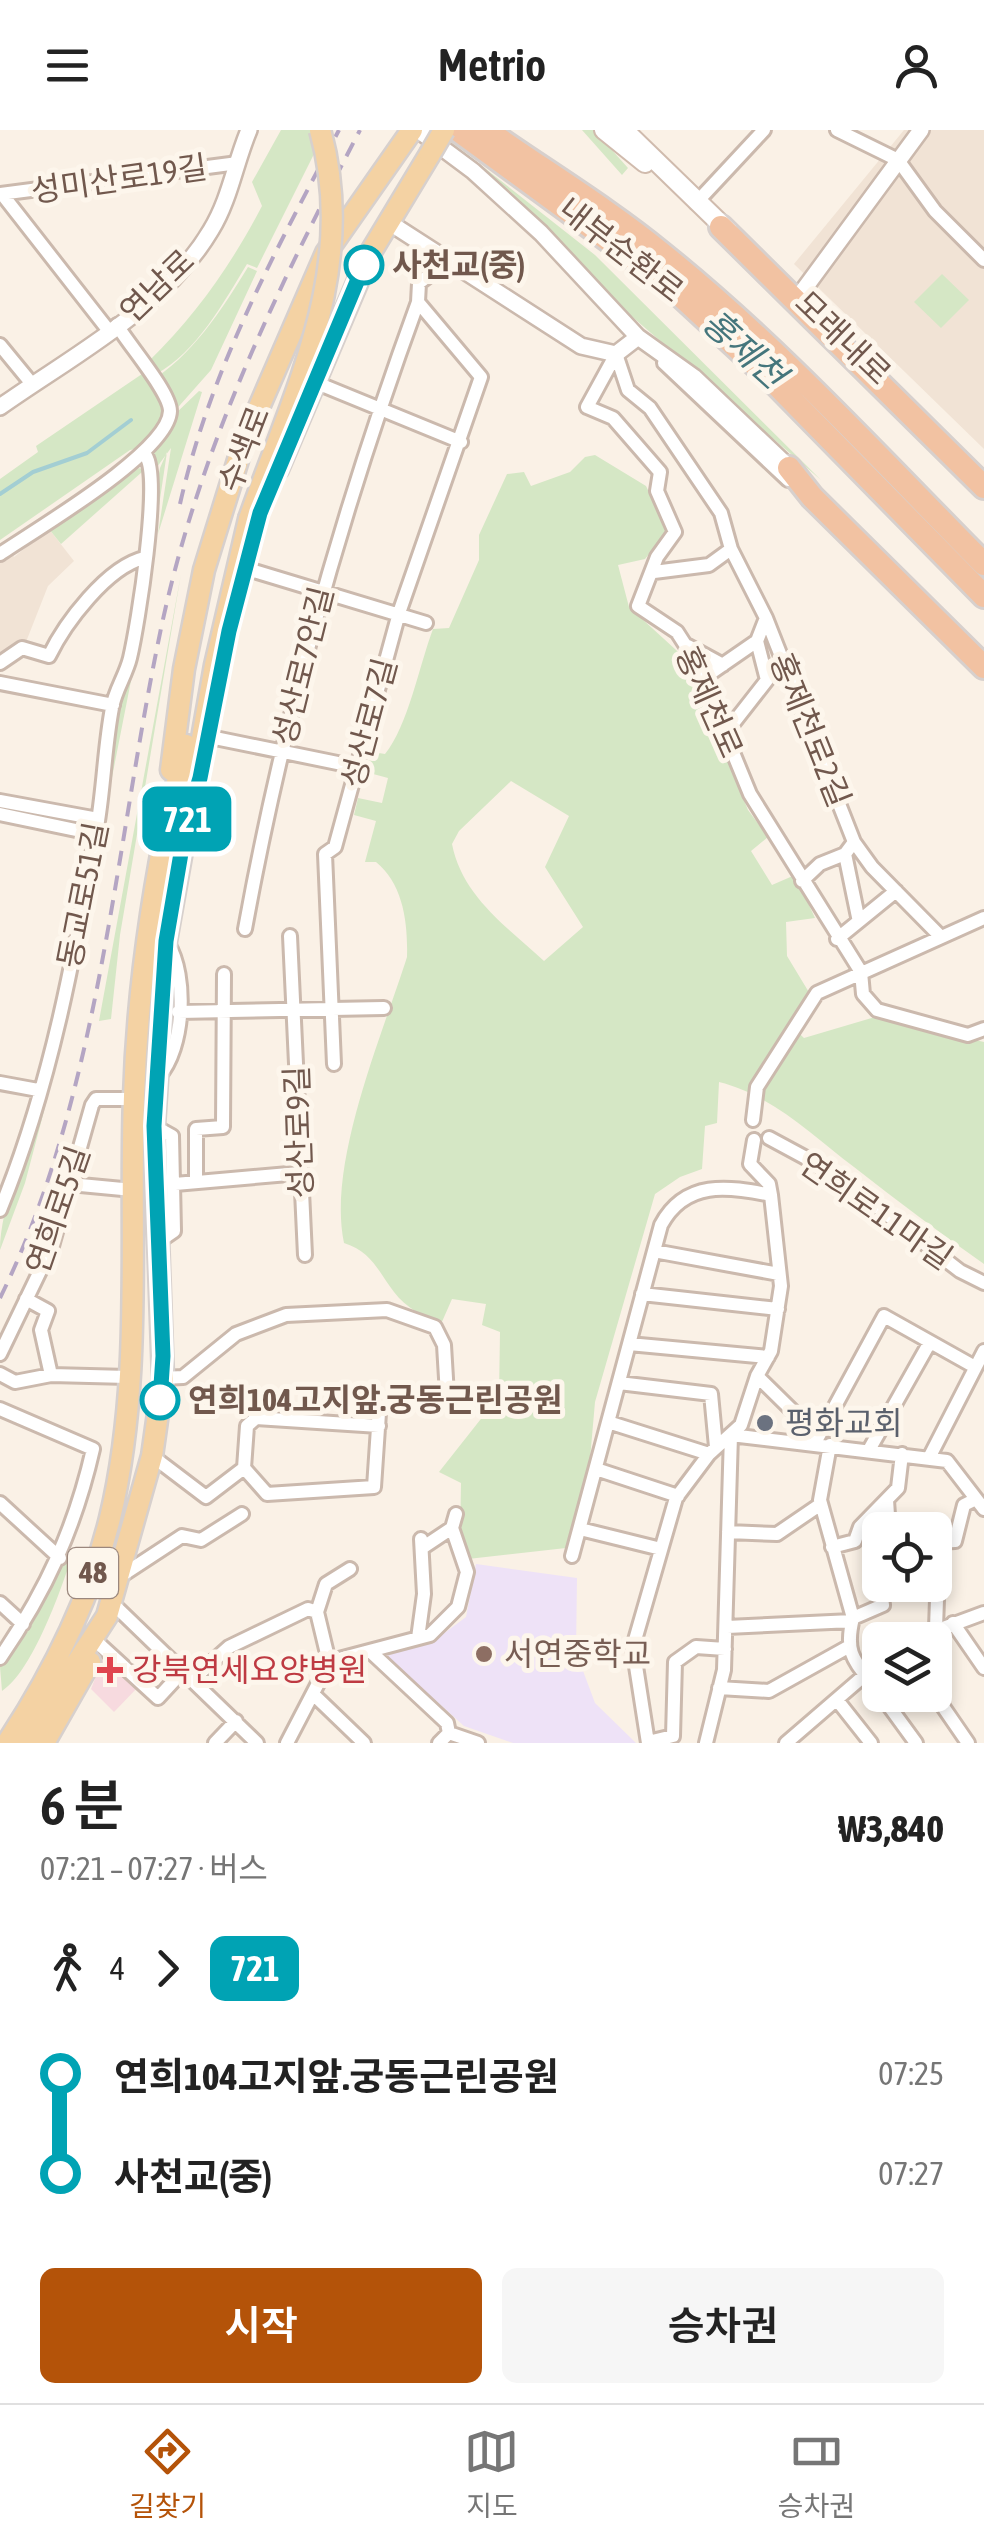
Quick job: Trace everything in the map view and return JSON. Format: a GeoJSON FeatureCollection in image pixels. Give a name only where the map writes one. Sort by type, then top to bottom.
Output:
{"type":"FeatureCollection","features":[{"type":"Feature","properties":{"kind":"highway","name":"내부순환로"},"geometry":{"type":"LineString","coordinates":[[458,130],[667,284],[773,381],[984,596]]}},
{"type":"Feature","properties":{"kind":"highway","name":"내부순환로"},"geometry":{"type":"LineString","coordinates":[[486,130],[658,250],[703,288],[786,364],[984,564]]}},
{"type":"Feature","properties":{"kind":"highway"},"geometry":{"type":"LineString","coordinates":[[721,227],[984,488]]}},
{"type":"Feature","properties":{"kind":"highway"},"geometry":{"type":"LineString","coordinates":[[789,468],[823,509],[984,667]]}},
{"type":"Feature","properties":{"kind":"main road","name":"48"},"geometry":{"type":"LineString","coordinates":[[12,1742],[59,1659],[88,1591],[110,1518],[124,1442],[134,1099],[146,956],[172,802],[243,517],[318,280],[322,208],[308,130]]}},
{"type":"Feature","properties":{"kind":"main road","name":"48"},"geometry":{"type":"LineString","coordinates":[[12,1742],[110,1609],[152,1456],[163,1378],[154,1126],[166,941],[243,517],[316,334],[328,287],[333,200],[320,130]]}},
{"type":"Feature","properties":{"kind":"main road","name":"수색로"},"geometry":{"type":"LineString","coordinates":[[186,824],[210,738],[244,568],[312,381],[369,255],[444,130]]}},
{"type":"Feature","properties":{"kind":"main road"},"geometry":{"type":"LineString","coordinates":[[604,130],[691,198]]}},
{"type":"Feature","properties":{"kind":"main road","name":"모래내로"},"geometry":{"type":"LineString","coordinates":[[624,130],[721,227],[760,254],[984,479]]}},
{"type":"Feature","properties":{"kind":"main road"},"geometry":{"type":"LineString","coordinates":[[639,130],[691,198]]}},
{"type":"Feature","properties":{"kind":"main road","name":"수색로"},"geometry":{"type":"LineString","coordinates":[[172,802],[170,758],[184,668],[209,552],[243,444],[326,253],[412,133]]}},
{"type":"Feature","properties":{"kind":"main road"},"geometry":{"type":"LineString","coordinates":[[390,223],[382,208],[393,161]]}},
{"type":"Feature","properties":{"kind":"main road"},"geometry":{"type":"LineString","coordinates":[[44,1743],[99,1644],[110,1609]]}},
{"type":"Feature","properties":{"kind":"street","name":"연남로"},"geometry":{"type":"LineString","coordinates":[[0,406],[113,328],[187,263],[210,231],[249,130]]}},
{"type":"Feature","properties":{"kind":"street"},"geometry":{"type":"LineString","coordinates":[[241,155],[263,130]]}},
{"type":"Feature","properties":{"kind":"street"},"geometry":{"type":"LineString","coordinates":[[691,198],[764,130]]}},
{"type":"Feature","properties":{"kind":"street"},"geometry":{"type":"LineString","coordinates":[[837,130],[898,160],[935,211],[984,260]]}},
{"type":"Feature","properties":{"kind":"street"},"geometry":{"type":"LineString","coordinates":[[799,296],[920,130]]}},
{"type":"Feature","properties":{"kind":"street"},"geometry":{"type":"LineString","coordinates":[[412,133],[473,170],[540,233],[638,336],[984,676]]}},
{"type":"Feature","properties":{"kind":"street","name":"성미산로19길"},"geometry":{"type":"LineString","coordinates":[[1,194],[241,155]]}},
{"type":"Feature","properties":{"kind":"street","name":"연남로"},"geometry":{"type":"LineString","coordinates":[[1,194],[113,328]]}},
{"type":"Feature","properties":{"kind":"street"},"geometry":{"type":"LineString","coordinates":[[390,223],[503,292],[581,346],[616,354]]}},
{"type":"Feature","properties":{"kind":"street"},"geometry":{"type":"LineString","coordinates":[[379,408],[418,302],[419,283],[448,260]]}},
{"type":"Feature","properties":{"kind":"street","name":"성산로7길"},"geometry":{"type":"LineString","coordinates":[[334,1064],[324,854],[335,847],[399,613],[482,378],[418,302]]}},
{"type":"Feature","properties":{"kind":"street"},"geometry":{"type":"LineString","coordinates":[[0,554],[146,456],[170,410],[113,328]]}},
{"type":"Feature","properties":{"kind":"street"},"geometry":{"type":"LineString","coordinates":[[638,336],[694,377],[984,657]]}},
{"type":"Feature","properties":{"kind":"street","name":"홍제천로"},"geometry":{"type":"LineString","coordinates":[[638,336],[616,354],[587,407],[613,418],[660,472],[657,491],[675,532],[657,557],[638,606],[677,632],[686,645],[750,794],[861,972],[863,994],[877,1010],[968,1036],[984,1029]]}},
{"type":"Feature","properties":{"kind":"street"},"geometry":{"type":"LineString","coordinates":[[0,345],[32,384]]}},
{"type":"Feature","properties":{"kind":"street","name":"홍제천로2길"},"geometry":{"type":"LineString","coordinates":[[616,354],[628,390],[650,408],[721,513],[731,549],[766,618],[854,842],[940,936]]}},
{"type":"Feature","properties":{"kind":"street"},"geometry":{"type":"LineString","coordinates":[[312,381],[460,442]]}},
{"type":"Feature","properties":{"kind":"street","name":"성산로7안길"},"geometry":{"type":"LineString","coordinates":[[245,929],[321,591],[379,408]]}},
{"type":"Feature","properties":{"kind":"street","name":"동교로51길"},"geometry":{"type":"LineString","coordinates":[[0,1210],[26,1146],[38,1090],[48,1074],[97,826],[112,705],[129,662],[152,482],[146,456]]}},
{"type":"Feature","properties":{"kind":"street"},"geometry":{"type":"LineString","coordinates":[[654,572],[709,565],[731,549]]}},
{"type":"Feature","properties":{"kind":"street"},"geometry":{"type":"LineString","coordinates":[[0,663],[22,648],[48,656],[83,603],[132,561],[144,558]]}},
{"type":"Feature","properties":{"kind":"street"},"geometry":{"type":"LineString","coordinates":[[244,568],[426,623]]}},
{"type":"Feature","properties":{"kind":"street","name":"홍제천로2길"},"geometry":{"type":"LineString","coordinates":[[702,679],[757,641],[766,618]]}},
{"type":"Feature","properties":{"kind":"street","name":"홍제천로2길"},"geometry":{"type":"LineString","coordinates":[[724,735],[767,680],[757,641]]}},
{"type":"Feature","properties":{"kind":"street"},"geometry":{"type":"LineString","coordinates":[[686,645],[723,665]]}},
{"type":"Feature","properties":{"kind":"street"},"geometry":{"type":"LineString","coordinates":[[0,683],[112,705]]}},
{"type":"Feature","properties":{"kind":"street"},"geometry":{"type":"LineString","coordinates":[[210,738],[357,767]]}},
{"type":"Feature","properties":{"kind":"street"},"geometry":{"type":"LineString","coordinates":[[0,800],[97,826]]}},
{"type":"Feature","properties":{"kind":"street"},"geometry":{"type":"LineString","coordinates":[[0,814],[97,826]]}},
{"type":"Feature","properties":{"kind":"street","name":"홍제천로2길"},"geometry":{"type":"LineString","coordinates":[[802,880],[820,864],[845,854],[854,842]]}},
{"type":"Feature","properties":{"kind":"street","name":"홍제천로2길"},"geometry":{"type":"LineString","coordinates":[[845,854],[858,918]]}},
{"type":"Feature","properties":{"kind":"street"},"geometry":{"type":"LineString","coordinates":[[837,938],[896,891]]}},
{"type":"Feature","properties":{"kind":"street"},"geometry":{"type":"LineString","coordinates":[[754,1120],[757,1088],[817,993],[984,918]]}},
{"type":"Feature","properties":{"kind":"street","name":"성산로9길"},"geometry":{"type":"LineString","coordinates":[[290,936],[306,1255]]}},
{"type":"Feature","properties":{"kind":"street"},"geometry":{"type":"LineString","coordinates":[[157,1078],[172,1061],[178,1012],[177,958],[166,941]]}},
{"type":"Feature","properties":{"kind":"street"},"geometry":{"type":"LineString","coordinates":[[196,1180],[196,1128],[223,1128],[224,974]]}},
{"type":"Feature","properties":{"kind":"street"},"geometry":{"type":"LineString","coordinates":[[178,1012],[384,1008]]}},
{"type":"Feature","properties":{"kind":"street"},"geometry":{"type":"LineString","coordinates":[[0,1083],[38,1090]]}},
{"type":"Feature","properties":{"kind":"street","name":"연희로5길"},"geometry":{"type":"LineString","coordinates":[[0,1354],[52,1246],[96,1099],[134,1099]]}},
{"type":"Feature","properties":{"kind":"street"},"geometry":{"type":"LineString","coordinates":[[154,1126],[172,1136],[175,1184],[174,1231],[158,1242]]}},
{"type":"Feature","properties":{"kind":"street","name":"연희로11마길"},"geometry":{"type":"LineString","coordinates":[[769,1138],[832,1172],[960,1271],[984,1283]]}},
{"type":"Feature","properties":{"kind":"street","name":"연희로11마길"},"geometry":{"type":"LineString","coordinates":[[725,1649],[696,1646],[675,1662],[673,1736],[648,1742],[633,1646],[660,1549],[678,1496],[712,1450],[741,1424],[768,1356],[778,1310],[779,1274],[771,1196],[769,1184],[750,1164],[754,1140]]}},
{"type":"Feature","properties":{"kind":"street"},"geometry":{"type":"LineString","coordinates":[[175,1184],[300,1174]]}},
{"type":"Feature","properties":{"kind":"street"},"geometry":{"type":"LineString","coordinates":[[70,1184],[134,1190]]}},
{"type":"Feature","properties":{"kind":"street","name":"연희로11마길"},"geometry":{"type":"LineString","coordinates":[[572,1556],[654,1251],[670,1207],[702,1188],[736,1187],[771,1196]]}},
{"type":"Feature","properties":{"kind":"street"},"geometry":{"type":"LineString","coordinates":[[654,1251],[779,1274]]}},
{"type":"Feature","properties":{"kind":"street"},"geometry":{"type":"LineString","coordinates":[[642,1294],[778,1310]]}},
{"type":"Feature","properties":{"kind":"street"},"geometry":{"type":"LineString","coordinates":[[26,1299],[48,1311],[41,1330],[51,1375]]}},
{"type":"Feature","properties":{"kind":"street"},"geometry":{"type":"LineString","coordinates":[[163,1378],[183,1377],[236,1334],[286,1314],[387,1310],[434,1327],[444,1345],[447,1395]]}},
{"type":"Feature","properties":{"kind":"street"},"geometry":{"type":"LineString","coordinates":[[862,1668],[848,1647],[852,1619],[821,1504],[821,1441],[884,1316],[975,1367]]}},
{"type":"Feature","properties":{"kind":"street"},"geometry":{"type":"LineString","coordinates":[[869,1450],[930,1342]]}},
{"type":"Feature","properties":{"kind":"street"},"geometry":{"type":"LineString","coordinates":[[629,1344],[768,1356]]}},
{"type":"Feature","properties":{"kind":"street"},"geometry":{"type":"LineString","coordinates":[[929,1458],[984,1351]]}},
{"type":"Feature","properties":{"kind":"street"},"geometry":{"type":"LineString","coordinates":[[0,1374],[16,1382],[51,1375],[128,1378]]}},
{"type":"Feature","properties":{"kind":"street"},"geometry":{"type":"LineString","coordinates":[[757,1376],[821,1441]]}},
{"type":"Feature","properties":{"kind":"street"},"geometry":{"type":"LineString","coordinates":[[608,1422],[712,1450],[711,1394],[619,1383]]}},
{"type":"Feature","properties":{"kind":"street"},"geometry":{"type":"LineString","coordinates":[[0,1409],[94,1449],[60,1558],[0,1658]]}},
{"type":"Feature","properties":{"kind":"street"},"geometry":{"type":"LineString","coordinates":[[152,1456],[206,1498],[244,1468],[247,1426],[256,1418],[379,1420],[374,1487],[267,1494],[244,1468]]}},
{"type":"Feature","properties":{"kind":"street"},"geometry":{"type":"LineString","coordinates":[[706,1743],[720,1688],[727,1627],[732,1435],[821,1441],[947,1461],[980,1504]]}},
{"type":"Feature","properties":{"kind":"street"},"geometry":{"type":"LineString","coordinates":[[832,1547],[855,1541],[860,1528],[898,1488],[902,1454]]}},
{"type":"Feature","properties":{"kind":"street"},"geometry":{"type":"LineString","coordinates":[[596,1469],[678,1496]]}},
{"type":"Feature","properties":{"kind":"street"},"geometry":{"type":"LineString","coordinates":[[887,1500],[888,1512]]}},
{"type":"Feature","properties":{"kind":"street"},"geometry":{"type":"LineString","coordinates":[[0,1503],[60,1558]]}},
{"type":"Feature","properties":{"kind":"street"},"geometry":{"type":"LineString","coordinates":[[728,1532],[778,1534],[821,1504]]}},
{"type":"Feature","properties":{"kind":"street"},"geometry":{"type":"LineString","coordinates":[[952,1542],[964,1504],[980,1504]]}},
{"type":"Feature","properties":{"kind":"street"},"geometry":{"type":"LineString","coordinates":[[286,1743],[330,1666],[339,1659],[430,1634],[458,1608],[468,1572],[452,1528],[456,1514]]}},
{"type":"Feature","properties":{"kind":"street"},"geometry":{"type":"LineString","coordinates":[[121,1576],[182,1536],[200,1540],[237,1517]]}},
{"type":"Feature","properties":{"kind":"street"},"geometry":{"type":"LineString","coordinates":[[418,1638],[424,1594],[422,1544],[452,1528]]}},
{"type":"Feature","properties":{"kind":"street"},"geometry":{"type":"LineString","coordinates":[[580,1529],[660,1549]]}},
{"type":"Feature","properties":{"kind":"street"},"geometry":{"type":"LineString","coordinates":[[330,1666],[317,1612],[326,1584],[350,1569]]}},
{"type":"Feature","properties":{"kind":"street"},"geometry":{"type":"LineString","coordinates":[[727,1627],[852,1619],[883,1602]]}},
{"type":"Feature","properties":{"kind":"street"},"geometry":{"type":"LineString","coordinates":[[0,1603],[23,1624]]}},
{"type":"Feature","properties":{"kind":"street"},"geometry":{"type":"LineString","coordinates":[[110,1609],[188,1676],[257,1743]]}},
{"type":"Feature","properties":{"kind":"street"},"geometry":{"type":"LineString","coordinates":[[99,1644],[158,1698],[229,1646],[308,1610],[317,1612]]}},
{"type":"Feature","properties":{"kind":"street"},"geometry":{"type":"LineString","coordinates":[[984,1612],[953,1623],[984,1668]]}},
{"type":"Feature","properties":{"kind":"street"},"geometry":{"type":"LineString","coordinates":[[720,1688],[769,1691],[848,1647]]}},
{"type":"Feature","properties":{"kind":"street"},"geometry":{"type":"LineString","coordinates":[[371,1652],[447,1723],[444,1738],[478,1743]]}},
{"type":"Feature","properties":{"kind":"street"},"geometry":{"type":"LineString","coordinates":[[786,1743],[862,1677]]}},
{"type":"Feature","properties":{"kind":"street"},"geometry":{"type":"LineString","coordinates":[[313,1694],[364,1743]]}},
{"type":"Feature","properties":{"kind":"street"},"geometry":{"type":"LineString","coordinates":[[836,1700],[871,1743]]}},
{"type":"Feature","properties":{"kind":"street"},"geometry":{"type":"LineString","coordinates":[[893,1712],[916,1743]]}},
{"type":"Feature","properties":{"kind":"street"},"geometry":{"type":"LineString","coordinates":[[947,1712],[968,1743]]}},
{"type":"Feature","properties":{"kind":"street"},"geometry":{"type":"LineString","coordinates":[[215,1743],[236,1721]]}},
{"type":"Feature","properties":{"kind":"shaded area"},"geometry":{"type":"Polygon","coordinates":[[[904,130],[984,130],[984,449],[794,264],[904,130]]]}},
{"type":"Feature","properties":{"kind":"shaded area"},"geometry":{"type":"Polygon","coordinates":[[[49,529],[74,561],[48,586],[24,647],[0,659],[0,561],[12,553],[14,557],[49,529]]]}},
{"type":"Feature","properties":{"kind":"shaded area","name":"서연중학교"},"geometry":{"type":"Polygon","coordinates":[[[476,1564],[577,1578],[576,1652],[595,1703],[636,1743],[513,1743],[464,1726],[386,1656],[435,1640],[466,1617],[476,1564]]]}},
{"type":"Feature","properties":{"kind":"shaded area","name":"강북연세요양병원"},"geometry":{"type":"Polygon","coordinates":[[[105,1653],[138,1687],[114,1712],[91,1689],[105,1653]]]}},
{"type":"Feature","properties":{"kind":"green space"},"geometry":{"type":"Polygon","coordinates":[[[281,130],[326,130],[257,268],[247,264],[196,340],[156,374],[149,361],[212,288],[262,206],[252,182],[281,130]]]}},
{"type":"Feature","properties":{"kind":"green space"},"geometry":{"type":"Polygon","coordinates":[[[582,130],[594,130],[628,168],[622,175],[582,130]]]}},
{"type":"Feature","properties":{"kind":"green space"},"geometry":{"type":"Polygon","coordinates":[[[449,140],[595,255],[821,480],[629,314],[449,140]]]}},
{"type":"Feature","properties":{"kind":"green space"},"geometry":{"type":"Polygon","coordinates":[[[248,267],[257,271],[211,370],[142,448],[130,450],[0,540],[0,479],[38,452],[36,446],[142,374],[148,383],[164,372],[216,316],[248,267]]]}},
{"type":"Feature","properties":{"kind":"green space"},"geometry":{"type":"Polygon","coordinates":[[[942,274],[969,300],[941,328],[914,302],[942,274]]]}},
{"type":"Feature","properties":{"kind":"green space"},"geometry":{"type":"Polygon","coordinates":[[[202,392],[158,534],[171,448],[157,467],[150,455],[173,416],[202,392]]]}},
{"type":"Feature","properties":{"kind":"green space"},"geometry":{"type":"Polygon","coordinates":[[[167,452],[139,640],[103,823],[101,800],[160,468],[167,452]]]}},
{"type":"Feature","properties":{"kind":"green space"},"geometry":{"type":"Polygon","coordinates":[[[595,455],[646,486],[668,531],[645,559],[618,565],[629,607],[687,660],[748,810],[768,837],[751,851],[772,885],[795,875],[815,918],[786,922],[787,956],[810,994],[789,1024],[804,1038],[875,1017],[984,1042],[984,1264],[791,1117],[757,1096],[719,1082],[717,1123],[705,1126],[702,1169],[680,1177],[655,1194],[595,1402],[590,1459],[566,1548],[468,1559],[460,1542],[461,1483],[439,1472],[499,1396],[500,1332],[482,1325],[486,1304],[452,1299],[441,1324],[422,1315],[399,1298],[368,1257],[344,1243],[343,1176],[350,1138],[407,957],[405,917],[398,892],[376,862],[365,862],[376,821],[354,815],[358,798],[382,803],[388,778],[362,771],[367,751],[385,754],[393,742],[407,712],[433,629],[449,628],[479,560],[479,535],[507,474],[524,472],[531,486],[570,472],[585,457],[595,455]],[[511,781],[459,831],[452,844],[457,863],[476,895],[544,961],[583,927],[545,867],[569,816],[511,781]]]}},
{"type":"Feature","properties":{"kind":"green space"},"geometry":{"type":"Polygon","coordinates":[[[139,468],[147,471],[148,477],[142,472],[61,544],[49,529],[139,468]]]}},
{"type":"Feature","properties":{"kind":"green space"},"geometry":{"type":"Polygon","coordinates":[[[181,574],[120,935],[111,1019],[99,1021],[181,574]]]}},
{"type":"Feature","properties":{"kind":"green space"},"geometry":{"type":"Polygon","coordinates":[[[40,1095],[48,1096],[25,1183],[0,1250],[9,1194],[40,1095]]]}},
{"type":"Feature","properties":{"kind":"green space"},"geometry":{"type":"Polygon","coordinates":[[[62,1562],[69,1565],[42,1633],[23,1668],[2,1691],[0,1667],[37,1614],[62,1562]]]}},
{"type":"Feature","properties":{"kind":"waterway"},"geometry":{"type":"LineString","coordinates":[[0,494],[33,472],[87,453],[131,420]]}},
{"type":"Feature","properties":{"kind":"railway"},"geometry":{"type":"LineString","coordinates":[[180,504],[227,358],[339,130]]}},
{"type":"Feature","properties":{"kind":"railway"},"geometry":{"type":"LineString","coordinates":[[0,1298],[33,1222],[81,1062],[157,648],[192,511],[214,446],[267,318],[360,130]]}},
{"type":"Feature","properties":{"kind":"bus line","name":"721"},"geometry":{"type":"LineString","coordinates":[[160,1400],[163,1356],[154,1126],[166,941],[186,824],[210,738],[229,631],[260,513],[312,381],[364,265]]}},
{"type":"Feature","properties":{"kind":"place","name":"사천교(중)"},"geometry":{"type":"Point","coordinates":[364,265]}},
{"type":"Feature","properties":{"kind":"place","name":"연희104고지앞.궁동근린공원"},"geometry":{"type":"Point","coordinates":[160,1400]}},
{"type":"Feature","properties":{"kind":"place","name":"평화교회"},"geometry":{"type":"Point","coordinates":[765,1423]}},
{"type":"Feature","properties":{"kind":"place","name":"서연중학교"},"geometry":{"type":"Point","coordinates":[484,1654]}},
{"type":"Feature","properties":{"kind":"place","name":"강북연세요양병원"},"geometry":{"type":"Point","coordinates":[110,1670]}},
{"type":"Feature","properties":{"kind":"water label","name":"홍제천"},"geometry":{"type":"Point","coordinates":[744,349]}}]}
